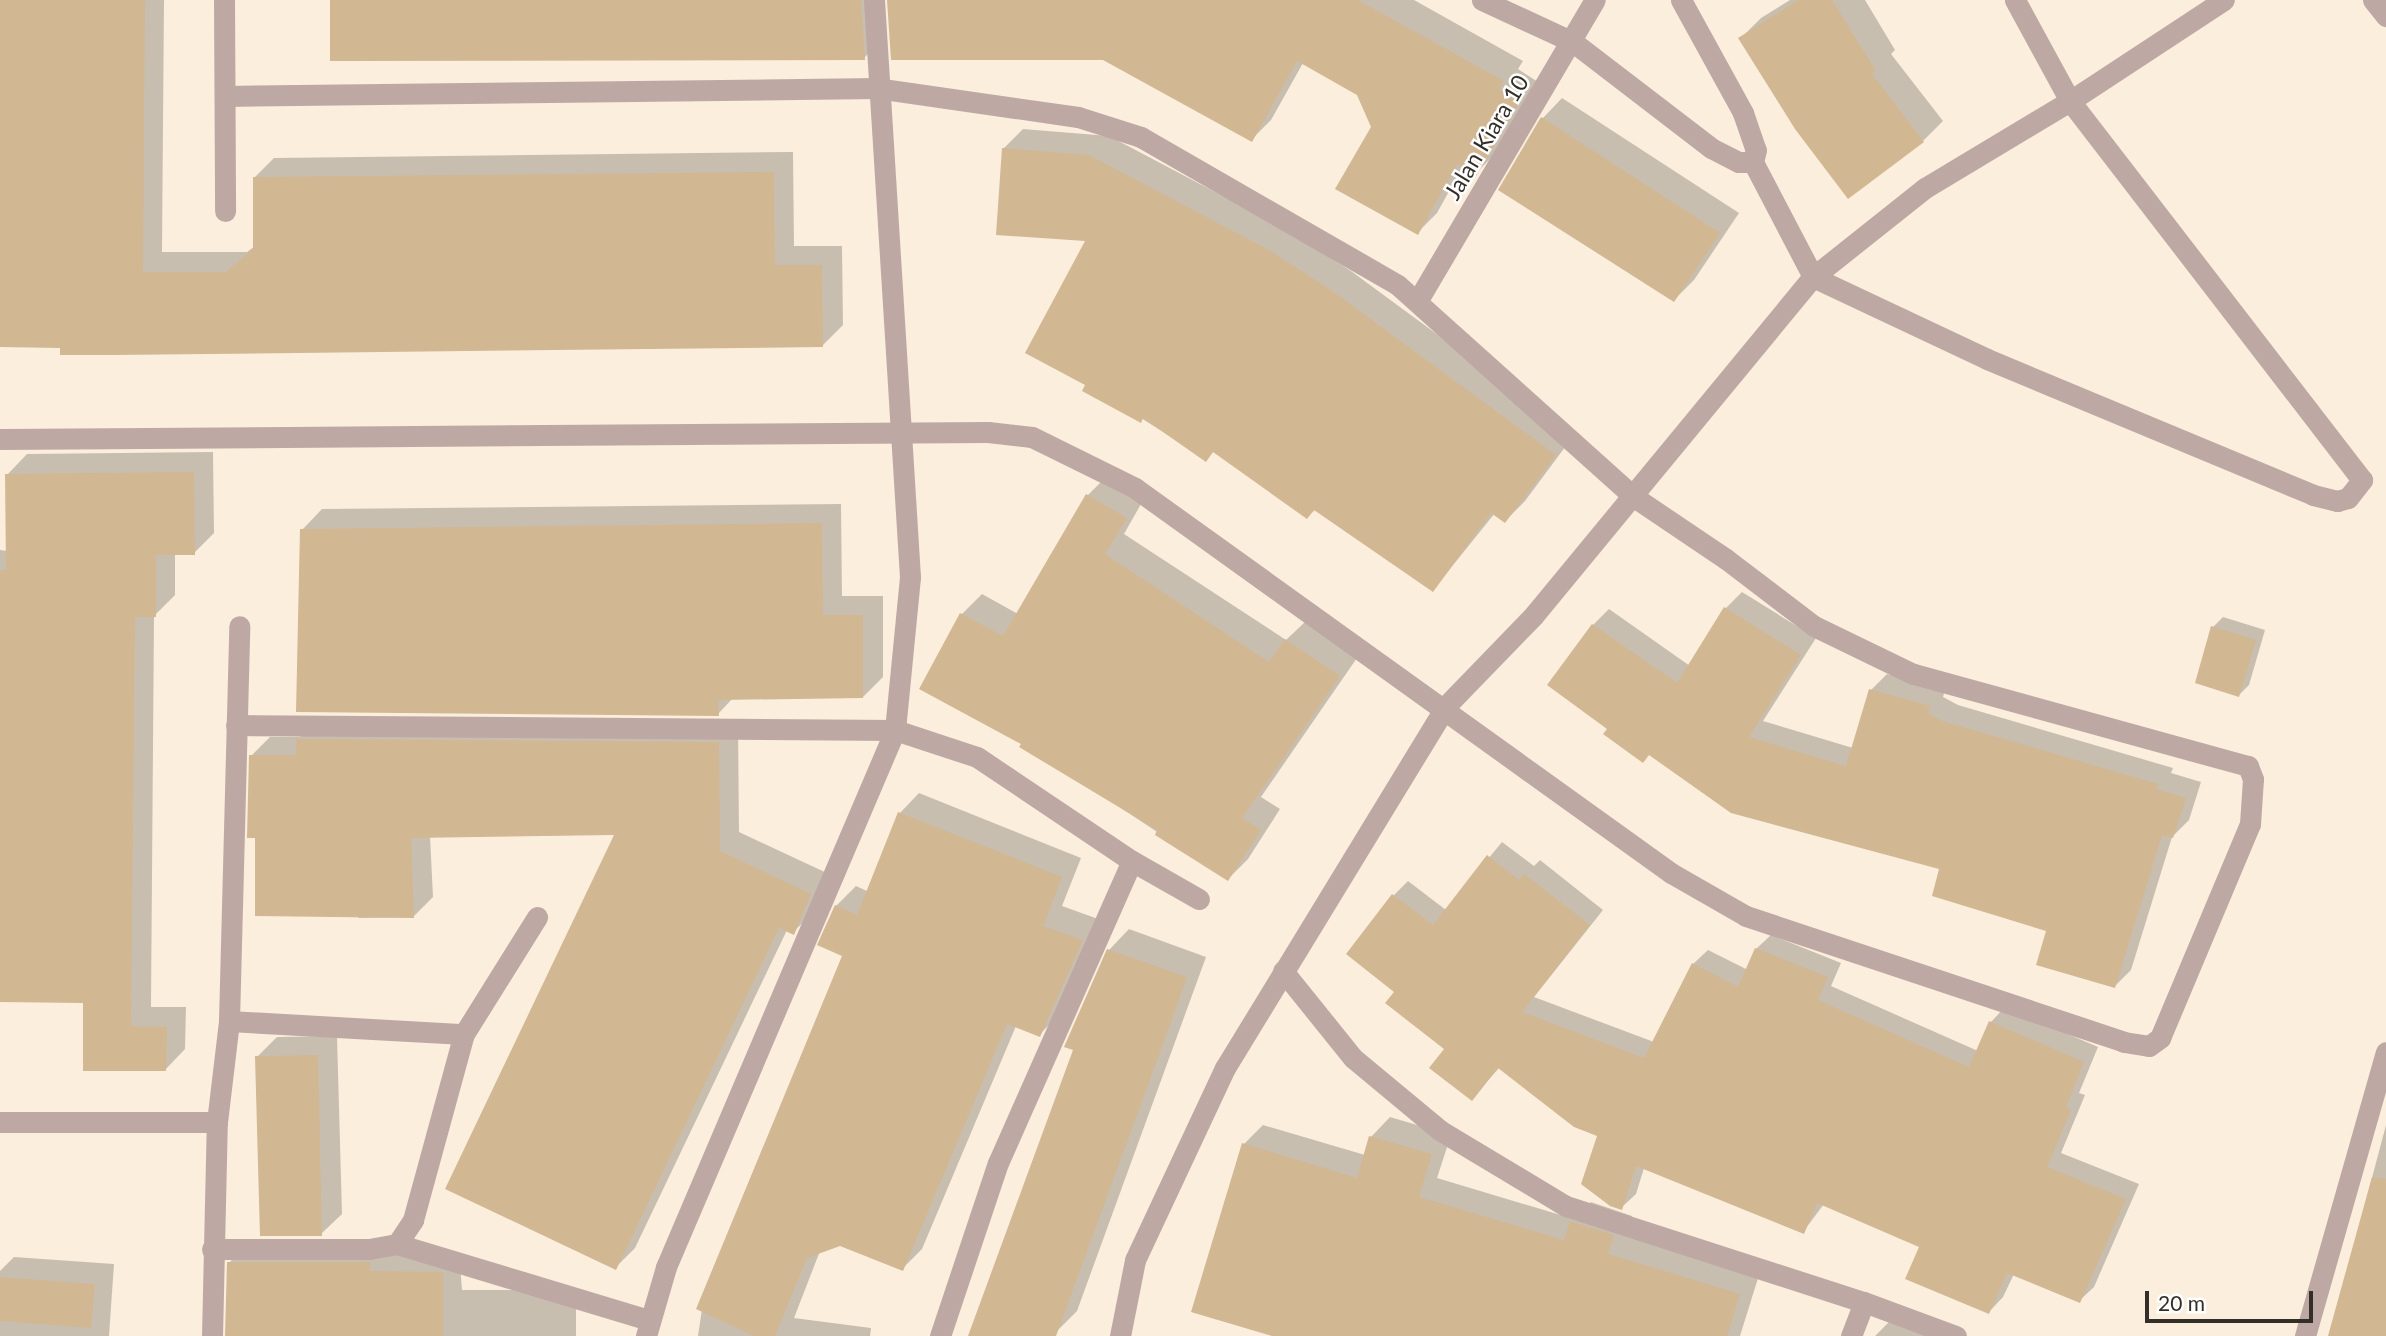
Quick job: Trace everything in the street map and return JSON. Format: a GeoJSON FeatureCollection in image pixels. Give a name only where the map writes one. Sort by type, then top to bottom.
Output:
{"type":"FeatureCollection","features":[{"type":"Feature","properties":{"kind":"street"},"geometry":{"type":"LineString","coordinates":[[223,0],[225,211]]}},
{"type":"Feature","properties":{"kind":"street"},"geometry":{"type":"LineString","coordinates":[[212,1249],[369,1249],[397,1244],[647,1328],[666,1267],[895,730],[910,577],[905,436],[877,88],[874,0]]}},
{"type":"Feature","properties":{"kind":"street"},"geometry":{"type":"LineString","coordinates":[[1482,0],[1573,42],[1711,148],[1739,162],[1753,162]]}},
{"type":"Feature","properties":{"kind":"street","name":"Jalan Kiara 10"},"geometry":{"type":"LineString","coordinates":[[1419,300],[1573,42],[1595,0]]}},
{"type":"Feature","properties":{"kind":"street"},"geometry":{"type":"LineString","coordinates":[[1681,0],[1743,113],[1756,150],[1753,162],[1813,277],[1987,359],[2313,495],[2337,501],[2347,498],[2361,480],[2070,101],[2015,0]]}},
{"type":"Feature","properties":{"kind":"street"},"geometry":{"type":"LineString","coordinates":[[1120,1336],[1135,1260],[1225,1068],[1445,707],[1534,615],[1813,277],[1925,188],[2070,101],[2224,0]]}},
{"type":"Feature","properties":{"kind":"street"},"geometry":{"type":"LineString","coordinates":[[2373,0],[2386,16]]}},
{"type":"Feature","properties":{"kind":"street"},"geometry":{"type":"LineString","coordinates":[[0,439],[905,436],[988,432],[1032,436],[1135,488],[1445,707],[1671,873],[1746,916],[2124,1042],[2149,1046],[2160,1038],[2250,824],[2253,779],[2248,766],[1913,674],[1814,626],[1726,559],[1634,497],[1419,300],[1238,190],[1140,137],[1078,117],[877,88],[225,96]]}},
{"type":"Feature","properties":{"kind":"street"},"geometry":{"type":"LineString","coordinates":[[212,1336],[217,1122],[229,1021],[239,626]]}},
{"type":"Feature","properties":{"kind":"street"},"geometry":{"type":"LineString","coordinates":[[236,726],[895,730],[977,757],[1132,861],[1199,899]]}},
{"type":"Feature","properties":{"kind":"street"},"geometry":{"type":"LineString","coordinates":[[940,1336],[998,1163],[1132,861]]}},
{"type":"Feature","properties":{"kind":"street"},"geometry":{"type":"LineString","coordinates":[[397,1244],[413,1220],[464,1034],[537,916]]}},
{"type":"Feature","properties":{"kind":"street"},"geometry":{"type":"LineString","coordinates":[[1283,971],[1353,1058],[1441,1131],[1566,1206],[1864,1301],[1956,1336]]}},
{"type":"Feature","properties":{"kind":"street"},"geometry":{"type":"LineString","coordinates":[[229,1021],[464,1034]]}},
{"type":"Feature","properties":{"kind":"street"},"geometry":{"type":"LineString","coordinates":[[2305,1336],[2386,1052]]}},
{"type":"Feature","properties":{"kind":"street"},"geometry":{"type":"LineString","coordinates":[[0,1122],[217,1122]]}},
{"type":"Feature","properties":{"kind":"street"},"geometry":{"type":"LineString","coordinates":[[1851,1336],[1864,1301]]}},
{"type":"Feature","properties":{"kind":"building"},"geometry":{"type":"Polygon","coordinates":[[[0,0],[145,0],[143,272],[226,272],[253,249],[253,177],[774,172],[775,265],[822,265],[823,347],[60,355],[60,348],[0,347],[0,0]]]}},
{"type":"Feature","properties":{"kind":"building"},"geometry":{"type":"Polygon","coordinates":[[[330,0],[861,0],[865,60],[330,61],[330,0]]]}},
{"type":"Feature","properties":{"kind":"building"},"geometry":{"type":"Polygon","coordinates":[[[887,0],[1358,0],[1504,81],[1499,90],[1519,103],[1476,176],[1457,164],[1418,235],[1335,189],[1371,127],[1357,95],[1297,61],[1252,142],[1103,60],[891,60],[887,0]]]}},
{"type":"Feature","properties":{"kind":"building"},"geometry":{"type":"Polygon","coordinates":[[[1799,0],[1832,0],[1876,71],[1872,74],[1924,142],[1848,199],[1795,129],[1738,38],[1799,0]]]}},
{"type":"Feature","properties":{"kind":"building"},"geometry":{"type":"Polygon","coordinates":[[[1541,117],[1720,233],[1674,302],[1498,190],[1541,117]]]}},
{"type":"Feature","properties":{"kind":"building"},"geometry":{"type":"Polygon","coordinates":[[[1002,148],[1089,155],[1269,250],[1331,290],[1556,455],[1505,523],[1491,513],[1433,592],[1314,510],[1307,519],[1213,452],[1206,462],[1143,418],[1141,423],[1082,391],[1085,385],[1025,353],[1085,241],[996,235],[1002,148]]]}},
{"type":"Feature","properties":{"kind":"building"},"geometry":{"type":"Polygon","coordinates":[[[194,472],[195,555],[156,555],[156,617],[135,617],[131,1026],[167,1027],[166,1071],[83,1071],[83,1003],[0,1002],[0,570],[6,570],[5,474],[194,472]]]}},
{"type":"Feature","properties":{"kind":"building"},"geometry":{"type":"Polygon","coordinates":[[[1086,494],[1127,518],[1105,554],[1269,662],[1285,639],[1340,676],[1242,818],[1261,830],[1228,881],[1155,835],[1157,830],[1019,747],[1021,744],[919,689],[960,613],[1003,636],[1086,494]]]}},
{"type":"Feature","properties":{"kind":"building"},"geometry":{"type":"Polygon","coordinates":[[[822,523],[823,615],[863,615],[863,698],[718,700],[719,716],[296,712],[300,529],[822,523]]]}},
{"type":"Feature","properties":{"kind":"building"},"geometry":{"type":"Polygon","coordinates":[[[1724,607],[1801,655],[1749,737],[1846,766],[1869,689],[1930,706],[1928,713],[1942,721],[2158,784],[2156,789],[2186,798],[2173,838],[2162,835],[2115,988],[2036,965],[2046,931],[1932,896],[1939,869],[1731,813],[1649,755],[1643,763],[1603,734],[1607,729],[1547,685],[1592,624],[1677,683],[1724,607]]]}},
{"type":"Feature","properties":{"kind":"building"},"geometry":{"type":"Polygon","coordinates":[[[2211,626],[2256,640],[2239,697],[2195,683],[2211,626]]]}},
{"type":"Feature","properties":{"kind":"building"},"geometry":{"type":"Polygon","coordinates":[[[296,739],[719,742],[720,851],[811,894],[794,935],[779,928],[616,1270],[445,1189],[614,835],[411,838],[414,918],[255,916],[255,838],[247,838],[249,755],[296,755],[296,739]]]}},
{"type":"Feature","properties":{"kind":"building"},"geometry":{"type":"Polygon","coordinates":[[[898,812],[1062,877],[1043,926],[1083,940],[1040,1037],[1007,1024],[903,1271],[840,1246],[807,1258],[775,1336],[754,1336],[696,1309],[842,956],[817,945],[835,905],[857,915],[898,812]]]}},
{"type":"Feature","properties":{"kind":"building"},"geometry":{"type":"Polygon","coordinates":[[[1487,855],[1519,880],[1524,874],[1590,925],[1522,1012],[1644,1058],[1692,963],[1738,987],[1755,948],[1828,977],[1818,1000],[1969,1067],[1989,1021],[2084,1062],[2066,1107],[2071,1110],[2047,1167],[2126,1199],[2080,1303],[2007,1273],[1989,1314],[1905,1279],[1919,1247],[1817,1203],[1804,1234],[1636,1166],[1622,1210],[1610,1206],[1581,1184],[1597,1136],[1574,1127],[1498,1068],[1472,1101],[1429,1068],[1444,1049],[1385,1003],[1394,992],[1346,954],[1392,894],[1433,925],[1487,855]]]}},
{"type":"Feature","properties":{"kind":"building"},"geometry":{"type":"Polygon","coordinates":[[[1107,949],[1187,977],[1171,1022],[1056,1336],[968,1336],[1073,1050],[1064,1047],[1107,949]]]}},
{"type":"Feature","properties":{"kind":"building"},"geometry":{"type":"Polygon","coordinates":[[[318,1055],[322,1236],[260,1236],[255,1056],[318,1055]]]}},
{"type":"Feature","properties":{"kind":"building"},"geometry":{"type":"Polygon","coordinates":[[[1369,1136],[1432,1154],[1419,1197],[1564,1240],[1570,1221],[1614,1235],[1608,1254],[1740,1294],[1727,1336],[1272,1336],[1191,1312],[1242,1143],[1357,1178],[1369,1136]]]}},
{"type":"Feature","properties":{"kind":"building"},"geometry":{"type":"Polygon","coordinates":[[[2372,1177],[2386,1179],[2386,1336],[2328,1336],[2372,1177]]]}},
{"type":"Feature","properties":{"kind":"building"},"geometry":{"type":"Polygon","coordinates":[[[227,1262],[370,1262],[370,1271],[443,1272],[443,1336],[225,1336],[227,1262]]]}},
{"type":"Feature","properties":{"kind":"building"},"geometry":{"type":"Polygon","coordinates":[[[0,1277],[95,1284],[91,1328],[0,1321],[0,1277]]]}}]}
